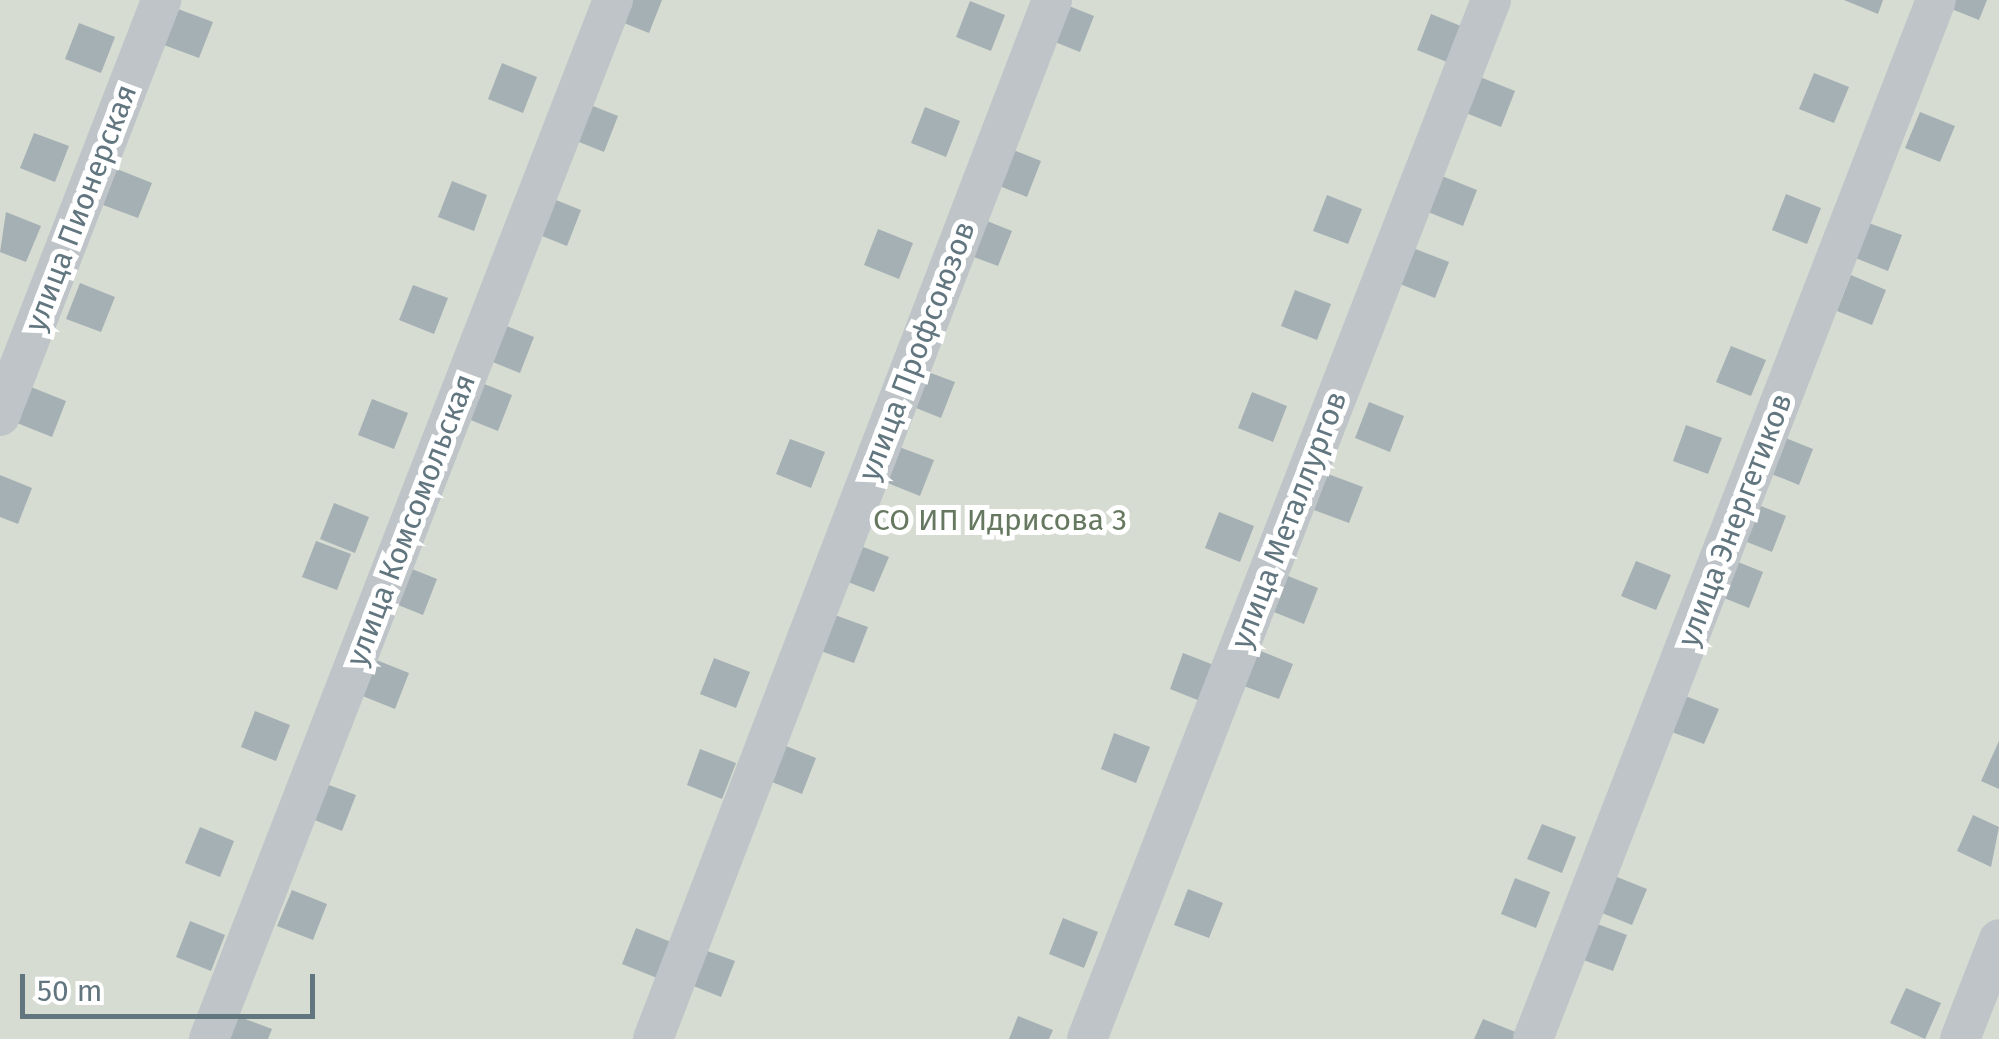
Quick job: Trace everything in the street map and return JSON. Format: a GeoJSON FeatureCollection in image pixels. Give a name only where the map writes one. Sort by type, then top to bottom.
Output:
{"type":"FeatureCollection","features":[{"type":"Feature","properties":{"kind":"street","name":"улица Пионерская"},"geometry":{"type":"LineString","coordinates":[[0,416],[161,0]]}},
{"type":"Feature","properties":{"kind":"street","name":"улица Комсомольская"},"geometry":{"type":"LineString","coordinates":[[209,1039],[613,0]]}},
{"type":"Feature","properties":{"kind":"street","name":"улица Профсоюзов"},"geometry":{"type":"LineString","coordinates":[[653,1039],[1052,0]]}},
{"type":"Feature","properties":{"kind":"street","name":"улица Металлургов"},"geometry":{"type":"LineString","coordinates":[[1088,1039],[1491,0]]}},
{"type":"Feature","properties":{"kind":"street","name":"улица Энергетиков"},"geometry":{"type":"LineString","coordinates":[[1534,1039],[1936,0]]}},
{"type":"Feature","properties":{"kind":"street"},"geometry":{"type":"LineString","coordinates":[[1960,1039],[1999,940]]}},
{"type":"Feature","properties":{"kind":"green space","name":"СО ИП Идрисова 3"},"geometry":{"type":"Polygon","coordinates":[[[0,0],[1999,0],[1999,1039],[0,1039],[0,0]]]}},
{"type":"Feature","properties":{"kind":"building"},"geometry":{"type":"Polygon","coordinates":[[[621,0],[662,0],[649,33],[614,19],[621,0]]]}},
{"type":"Feature","properties":{"kind":"building"},"geometry":{"type":"Polygon","coordinates":[[[1844,0],[1883,0],[1878,14],[1844,0]]]}},
{"type":"Feature","properties":{"kind":"building"},"geometry":{"type":"Polygon","coordinates":[[[1946,0],[1987,0],[1979,20],[1944,6],[1946,0]]]}},
{"type":"Feature","properties":{"kind":"building"},"geometry":{"type":"Polygon","coordinates":[[[970,1],[1005,15],[991,51],[956,37],[970,1]]]}},
{"type":"Feature","properties":{"kind":"building"},"geometry":{"type":"Polygon","coordinates":[[[1059,2],[1094,16],[1080,52],[1045,38],[1059,2]]]}},
{"type":"Feature","properties":{"kind":"building"},"geometry":{"type":"Polygon","coordinates":[[[178,9],[213,22],[199,58],[164,45],[178,9]]]}},
{"type":"Feature","properties":{"kind":"building"},"geometry":{"type":"Polygon","coordinates":[[[1431,14],[1466,28],[1452,64],[1417,50],[1431,14]]]}},
{"type":"Feature","properties":{"kind":"building"},"geometry":{"type":"Polygon","coordinates":[[[79,23],[115,37],[101,73],[65,59],[79,23]]]}},
{"type":"Feature","properties":{"kind":"building"},"geometry":{"type":"Polygon","coordinates":[[[502,63],[537,77],[523,113],[488,99],[502,63]]]}},
{"type":"Feature","properties":{"kind":"building"},"geometry":{"type":"Polygon","coordinates":[[[1814,73],[1849,87],[1834,123],[1799,109],[1814,73]]]}},
{"type":"Feature","properties":{"kind":"building"},"geometry":{"type":"Polygon","coordinates":[[[1480,77],[1515,91],[1501,127],[1466,113],[1480,77]]]}},
{"type":"Feature","properties":{"kind":"building"},"geometry":{"type":"Polygon","coordinates":[[[583,102],[618,116],[604,152],[569,138],[583,102]]]}},
{"type":"Feature","properties":{"kind":"building"},"geometry":{"type":"Polygon","coordinates":[[[925,107],[960,121],[946,157],[911,143],[925,107]]]}},
{"type":"Feature","properties":{"kind":"building"},"geometry":{"type":"Polygon","coordinates":[[[1920,112],[1955,126],[1940,162],[1905,148],[1920,112]]]}},
{"type":"Feature","properties":{"kind":"building"},"geometry":{"type":"Polygon","coordinates":[[[34,133],[69,146],[55,182],[20,168],[34,133]]]}},
{"type":"Feature","properties":{"kind":"building"},"geometry":{"type":"Polygon","coordinates":[[[1006,147],[1041,161],[1027,197],[992,183],[1006,147]]]}},
{"type":"Feature","properties":{"kind":"building"},"geometry":{"type":"Polygon","coordinates":[[[117,169],[152,183],[138,218],[103,205],[117,169]]]}},
{"type":"Feature","properties":{"kind":"building"},"geometry":{"type":"Polygon","coordinates":[[[1442,176],[1477,190],[1463,226],[1428,212],[1442,176]]]}},
{"type":"Feature","properties":{"kind":"building"},"geometry":{"type":"Polygon","coordinates":[[[452,181],[487,195],[474,231],[438,217],[452,181]]]}},
{"type":"Feature","properties":{"kind":"building"},"geometry":{"type":"Polygon","coordinates":[[[1786,194],[1821,208],[1807,244],[1772,230],[1786,194]]]}},
{"type":"Feature","properties":{"kind":"building"},"geometry":{"type":"Polygon","coordinates":[[[1327,195],[1362,209],[1348,244],[1313,231],[1327,195]]]}},
{"type":"Feature","properties":{"kind":"building"},"geometry":{"type":"Polygon","coordinates":[[[546,196],[581,210],[567,246],[532,232],[546,196]]]}},
{"type":"Feature","properties":{"kind":"building"},"geometry":{"type":"Polygon","coordinates":[[[6,212],[41,226],[26,262],[0,252],[6,212]]]}},
{"type":"Feature","properties":{"kind":"building"},"geometry":{"type":"Polygon","coordinates":[[[977,217],[1012,231],[998,266],[963,253],[977,217]]]}},
{"type":"Feature","properties":{"kind":"building"},"geometry":{"type":"Polygon","coordinates":[[[1866,222],[1902,235],[1888,271],[1853,257],[1866,222]]]}},
{"type":"Feature","properties":{"kind":"building"},"geometry":{"type":"Polygon","coordinates":[[[878,229],[913,243],[899,279],[864,265],[878,229]]]}},
{"type":"Feature","properties":{"kind":"building"},"geometry":{"type":"Polygon","coordinates":[[[1413,248],[1449,262],[1435,298],[1400,284],[1413,248]]]}},
{"type":"Feature","properties":{"kind":"building"},"geometry":{"type":"Polygon","coordinates":[[[1851,275],[1886,290],[1872,325],[1837,311],[1851,275]]]}},
{"type":"Feature","properties":{"kind":"building"},"geometry":{"type":"Polygon","coordinates":[[[80,283],[115,297],[101,332],[66,319],[80,283]]]}},
{"type":"Feature","properties":{"kind":"building"},"geometry":{"type":"Polygon","coordinates":[[[413,285],[448,298],[434,334],[399,320],[413,285]]]}},
{"type":"Feature","properties":{"kind":"building"},"geometry":{"type":"Polygon","coordinates":[[[1295,290],[1331,304],[1317,340],[1281,326],[1295,290]]]}},
{"type":"Feature","properties":{"kind":"building"},"geometry":{"type":"Polygon","coordinates":[[[499,323],[534,337],[520,373],[485,359],[499,323]]]}},
{"type":"Feature","properties":{"kind":"building"},"geometry":{"type":"Polygon","coordinates":[[[1731,346],[1766,360],[1751,396],[1716,382],[1731,346]]]}},
{"type":"Feature","properties":{"kind":"building"},"geometry":{"type":"Polygon","coordinates":[[[920,369],[955,382],[941,418],[906,404],[920,369]]]}},
{"type":"Feature","properties":{"kind":"building"},"geometry":{"type":"Polygon","coordinates":[[[477,381],[512,395],[498,431],[463,417],[477,381]]]}},
{"type":"Feature","properties":{"kind":"building"},"geometry":{"type":"Polygon","coordinates":[[[31,387],[66,401],[52,437],[17,423],[31,387]]]}},
{"type":"Feature","properties":{"kind":"building"},"geometry":{"type":"Polygon","coordinates":[[[1252,392],[1287,406],[1273,442],[1238,428],[1252,392]]]}},
{"type":"Feature","properties":{"kind":"building"},"geometry":{"type":"Polygon","coordinates":[[[372,399],[408,413],[394,449],[358,435],[372,399]]]}},
{"type":"Feature","properties":{"kind":"building"},"geometry":{"type":"Polygon","coordinates":[[[1369,402],[1404,416],[1390,452],[1355,438],[1369,402]]]}},
{"type":"Feature","properties":{"kind":"building"},"geometry":{"type":"Polygon","coordinates":[[[1686,425],[1722,438],[1708,474],[1673,461],[1686,425]]]}},
{"type":"Feature","properties":{"kind":"building"},"geometry":{"type":"Polygon","coordinates":[[[1778,435],[1813,449],[1799,485],[1764,471],[1778,435]]]}},
{"type":"Feature","properties":{"kind":"building"},"geometry":{"type":"Polygon","coordinates":[[[790,439],[825,452],[811,488],[776,474],[790,439]]]}},
{"type":"Feature","properties":{"kind":"building"},"geometry":{"type":"Polygon","coordinates":[[[899,447],[934,460],[920,496],[885,482],[899,447]]]}},
{"type":"Feature","properties":{"kind":"building"},"geometry":{"type":"Polygon","coordinates":[[[1328,474],[1363,487],[1349,523],[1314,510],[1328,474]]]}},
{"type":"Feature","properties":{"kind":"building"},"geometry":{"type":"Polygon","coordinates":[[[0,475],[32,488],[18,524],[0,517],[0,475]]]}},
{"type":"Feature","properties":{"kind":"building"},"geometry":{"type":"Polygon","coordinates":[[[1751,502],[1786,516],[1772,552],[1737,538],[1751,502]]]}},
{"type":"Feature","properties":{"kind":"building"},"geometry":{"type":"Polygon","coordinates":[[[334,503],[369,517],[355,553],[320,539],[334,503]]]}},
{"type":"Feature","properties":{"kind":"building"},"geometry":{"type":"Polygon","coordinates":[[[1219,512],[1254,526],[1240,562],[1205,548],[1219,512]]]}},
{"type":"Feature","properties":{"kind":"building"},"geometry":{"type":"Polygon","coordinates":[[[316,541],[351,554],[337,590],[302,577],[316,541]]]}},
{"type":"Feature","properties":{"kind":"building"},"geometry":{"type":"Polygon","coordinates":[[[853,543],[889,557],[874,592],[840,579],[853,543]]]}},
{"type":"Feature","properties":{"kind":"building"},"geometry":{"type":"Polygon","coordinates":[[[1728,558],[1763,572],[1749,608],[1714,594],[1728,558]]]}},
{"type":"Feature","properties":{"kind":"building"},"geometry":{"type":"Polygon","coordinates":[[[1636,561],[1671,575],[1656,610],[1621,596],[1636,561]]]}},
{"type":"Feature","properties":{"kind":"building"},"geometry":{"type":"Polygon","coordinates":[[[402,565],[437,579],[423,615],[388,601],[402,565]]]}},
{"type":"Feature","properties":{"kind":"building"},"geometry":{"type":"Polygon","coordinates":[[[1283,574],[1318,588],[1304,624],[1269,610],[1283,574]]]}},
{"type":"Feature","properties":{"kind":"building"},"geometry":{"type":"Polygon","coordinates":[[[832,614],[868,627],[854,663],[818,650],[832,614]]]}},
{"type":"Feature","properties":{"kind":"building"},"geometry":{"type":"Polygon","coordinates":[[[1258,650],[1293,664],[1279,699],[1244,686],[1258,650]]]}},
{"type":"Feature","properties":{"kind":"building"},"geometry":{"type":"Polygon","coordinates":[[[1183,653],[1219,667],[1205,703],[1170,689],[1183,653]]]}},
{"type":"Feature","properties":{"kind":"building"},"geometry":{"type":"Polygon","coordinates":[[[714,658],[750,672],[736,708],[700,694],[714,658]]]}},
{"type":"Feature","properties":{"kind":"building"},"geometry":{"type":"Polygon","coordinates":[[[374,659],[409,673],[395,709],[360,695],[374,659]]]}},
{"type":"Feature","properties":{"kind":"building"},"geometry":{"type":"Polygon","coordinates":[[[1683,695],[1719,709],[1704,744],[1669,731],[1683,695]]]}},
{"type":"Feature","properties":{"kind":"building"},"geometry":{"type":"Polygon","coordinates":[[[255,711],[290,725],[276,761],[241,747],[255,711]]]}},
{"type":"Feature","properties":{"kind":"building"},"geometry":{"type":"Polygon","coordinates":[[[1114,733],[1150,747],[1136,783],[1101,769],[1114,733]]]}},
{"type":"Feature","properties":{"kind":"building"},"geometry":{"type":"Polygon","coordinates":[[[1999,741],[1999,789],[1981,781],[1999,741]]]}},
{"type":"Feature","properties":{"kind":"building"},"geometry":{"type":"Polygon","coordinates":[[[781,744],[816,758],[802,794],[767,780],[781,744]]]}},
{"type":"Feature","properties":{"kind":"building"},"geometry":{"type":"Polygon","coordinates":[[[700,749],[736,763],[722,799],[687,785],[700,749]]]}},
{"type":"Feature","properties":{"kind":"building"},"geometry":{"type":"Polygon","coordinates":[[[321,782],[356,795],[342,831],[307,817],[321,782]]]}},
{"type":"Feature","properties":{"kind":"building"},"geometry":{"type":"Polygon","coordinates":[[[1973,815],[1999,827],[1991,867],[1957,851],[1973,815]]]}},
{"type":"Feature","properties":{"kind":"building"},"geometry":{"type":"Polygon","coordinates":[[[1542,824],[1576,837],[1562,873],[1527,859],[1542,824]]]}},
{"type":"Feature","properties":{"kind":"building"},"geometry":{"type":"Polygon","coordinates":[[[200,827],[234,841],[220,877],[185,863],[200,827]]]}},
{"type":"Feature","properties":{"kind":"building"},"geometry":{"type":"Polygon","coordinates":[[[1612,875],[1647,889],[1632,925],[1597,911],[1612,875]]]}},
{"type":"Feature","properties":{"kind":"building"},"geometry":{"type":"Polygon","coordinates":[[[1515,878],[1550,892],[1536,928],[1501,914],[1515,878]]]}},
{"type":"Feature","properties":{"kind":"building"},"geometry":{"type":"Polygon","coordinates":[[[1188,889],[1223,903],[1209,938],[1174,925],[1188,889]]]}},
{"type":"Feature","properties":{"kind":"building"},"geometry":{"type":"Polygon","coordinates":[[[292,890],[327,904],[313,940],[277,926],[292,890]]]}},
{"type":"Feature","properties":{"kind":"building"},"geometry":{"type":"Polygon","coordinates":[[[1063,918],[1098,932],[1084,968],[1049,954],[1063,918]]]}},
{"type":"Feature","properties":{"kind":"building"},"geometry":{"type":"Polygon","coordinates":[[[190,921],[225,935],[211,971],[176,957],[190,921]]]}},
{"type":"Feature","properties":{"kind":"building"},"geometry":{"type":"Polygon","coordinates":[[[1592,922],[1627,935],[1613,971],[1578,958],[1592,922]]]}},
{"type":"Feature","properties":{"kind":"building"},"geometry":{"type":"Polygon","coordinates":[[[636,928],[671,942],[657,978],[622,964],[636,928]]]}},
{"type":"Feature","properties":{"kind":"building"},"geometry":{"type":"Polygon","coordinates":[[[699,948],[735,961],[721,997],[686,983],[699,948]]]}},
{"type":"Feature","properties":{"kind":"building"},"geometry":{"type":"Polygon","coordinates":[[[1906,988],[1941,1003],[1925,1039],[1890,1023],[1906,988]]]}},
{"type":"Feature","properties":{"kind":"building"},"geometry":{"type":"Polygon","coordinates":[[[237,1016],[272,1029],[268,1039],[228,1039],[237,1016]]]}},
{"type":"Feature","properties":{"kind":"building"},"geometry":{"type":"Polygon","coordinates":[[[1018,1016],[1053,1030],[1049,1039],[1009,1039],[1018,1016]]]}},
{"type":"Feature","properties":{"kind":"building"},"geometry":{"type":"Polygon","coordinates":[[[1483,1019],[1518,1033],[1515,1039],[1474,1039],[1483,1019]]]}}]}
